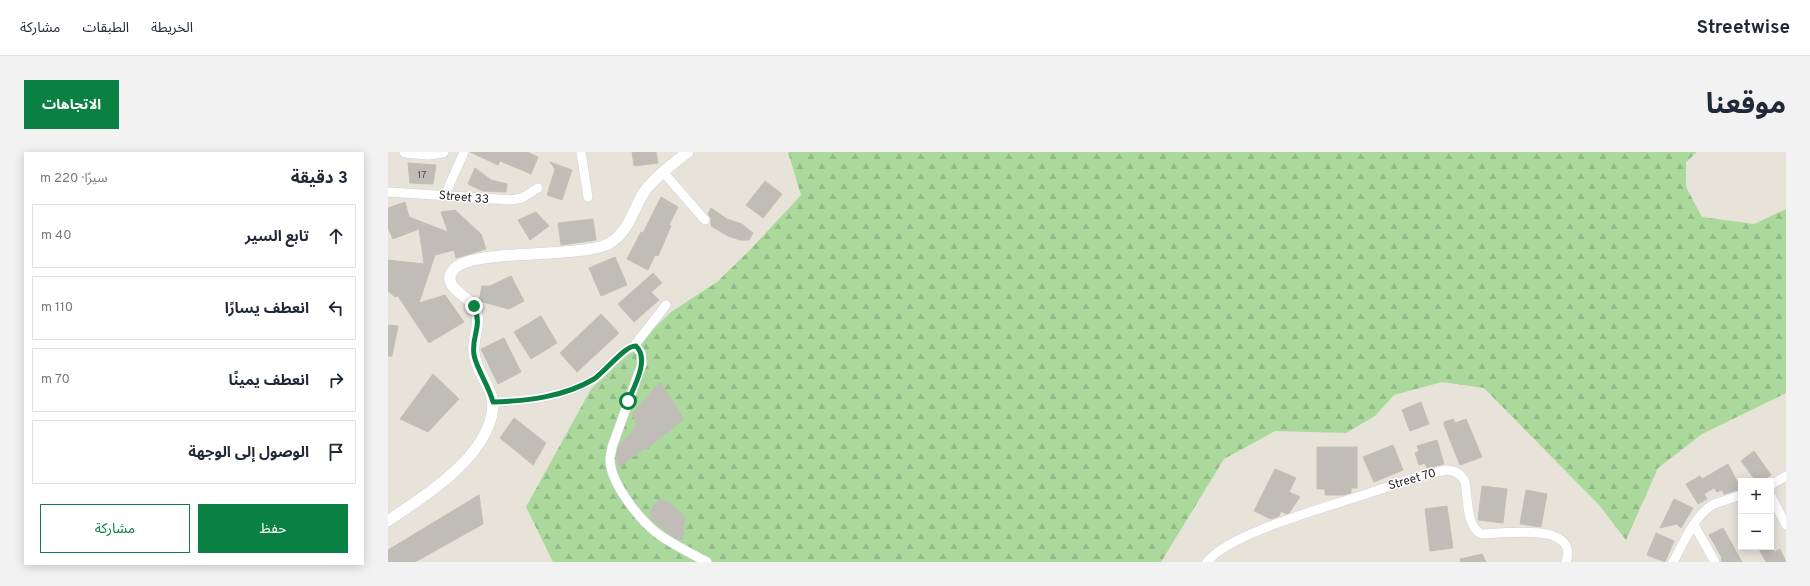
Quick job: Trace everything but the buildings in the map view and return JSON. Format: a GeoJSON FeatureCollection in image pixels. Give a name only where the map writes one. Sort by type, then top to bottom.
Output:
{"type":"FeatureCollection","features":[{"type":"Feature","properties":{"kind":"street"},"geometry":{"type":"LineString","coordinates":[[405,152],[428,154],[443,152]]}},
{"type":"Feature","properties":{"kind":"street"},"geometry":{"type":"LineString","coordinates":[[445,195],[464,152]]}},
{"type":"Feature","properties":{"kind":"street"},"geometry":{"type":"LineString","coordinates":[[581,152],[588,197]]}},
{"type":"Feature","properties":{"kind":"street"},"geometry":{"type":"LineString","coordinates":[[388,521],[429,494],[453,473],[475,449],[488,429],[493,414],[493,402],[485,380],[476,363],[474,354],[478,318],[474,306],[469,300],[458,293],[451,283],[451,274],[454,268],[462,264],[490,257],[584,250],[608,244],[619,236],[626,228],[646,190],[663,172],[688,152]]}},
{"type":"Feature","properties":{"kind":"street"},"geometry":{"type":"LineString","coordinates":[[663,172],[705,220]]}},
{"type":"Feature","properties":{"kind":"street","name":"Street 33"},"geometry":{"type":"LineString","coordinates":[[388,192],[512,200],[522,198],[538,188]]}},
{"type":"Feature","properties":{"kind":"street"},"geometry":{"type":"LineString","coordinates":[[493,402],[531,400],[583,385],[602,373],[625,350],[634,346],[666,305]]}},
{"type":"Feature","properties":{"kind":"street"},"geometry":{"type":"LineString","coordinates":[[634,346],[636,346],[640,351],[642,364],[612,447],[610,458],[613,474],[623,493],[647,524],[661,536],[707,562]]}},
{"type":"Feature","properties":{"kind":"street","name":"Street 70"},"geometry":{"type":"LineString","coordinates":[[1207,562],[1214,553],[1234,542],[1289,519],[1365,495],[1406,479],[1448,470],[1454,471],[1463,477],[1471,519],[1477,532],[1481,534],[1531,532],[1556,536],[1562,540],[1567,547],[1568,552],[1566,562]]}},
{"type":"Feature","properties":{"kind":"street"},"geometry":{"type":"LineString","coordinates":[[1774,483],[1786,476]]}},
{"type":"Feature","properties":{"kind":"street"},"geometry":{"type":"LineString","coordinates":[[1673,562],[1703,512],[1714,505],[1738,496]]}},
{"type":"Feature","properties":{"kind":"street"},"geometry":{"type":"LineString","coordinates":[[1774,502],[1786,525]]}},
{"type":"Feature","properties":{"kind":"street"},"geometry":{"type":"LineString","coordinates":[[1694,525],[1715,562]]}},
{"type":"Feature","properties":{"kind":"green space"},"geometry":{"type":"Polygon","coordinates":[[[788,152],[1697,152],[1686,162],[1686,187],[1702,217],[1754,224],[1786,209],[1786,393],[1702,434],[1658,468],[1626,540],[1600,506],[1484,388],[1442,382],[1394,395],[1375,416],[1346,433],[1275,431],[1224,459],[1161,562],[553,562],[526,507],[591,389],[671,312],[717,282],[749,251],[801,195],[788,152]]]}},
{"type":"Feature","properties":{"kind":"route"},"geometry":{"type":"LineString","coordinates":[[474,306],[478,318],[478,326],[474,354],[476,363],[490,391],[493,402],[531,400],[583,385],[602,373],[625,350],[631,346],[636,346],[642,356],[642,364],[628,401]]}}]}
